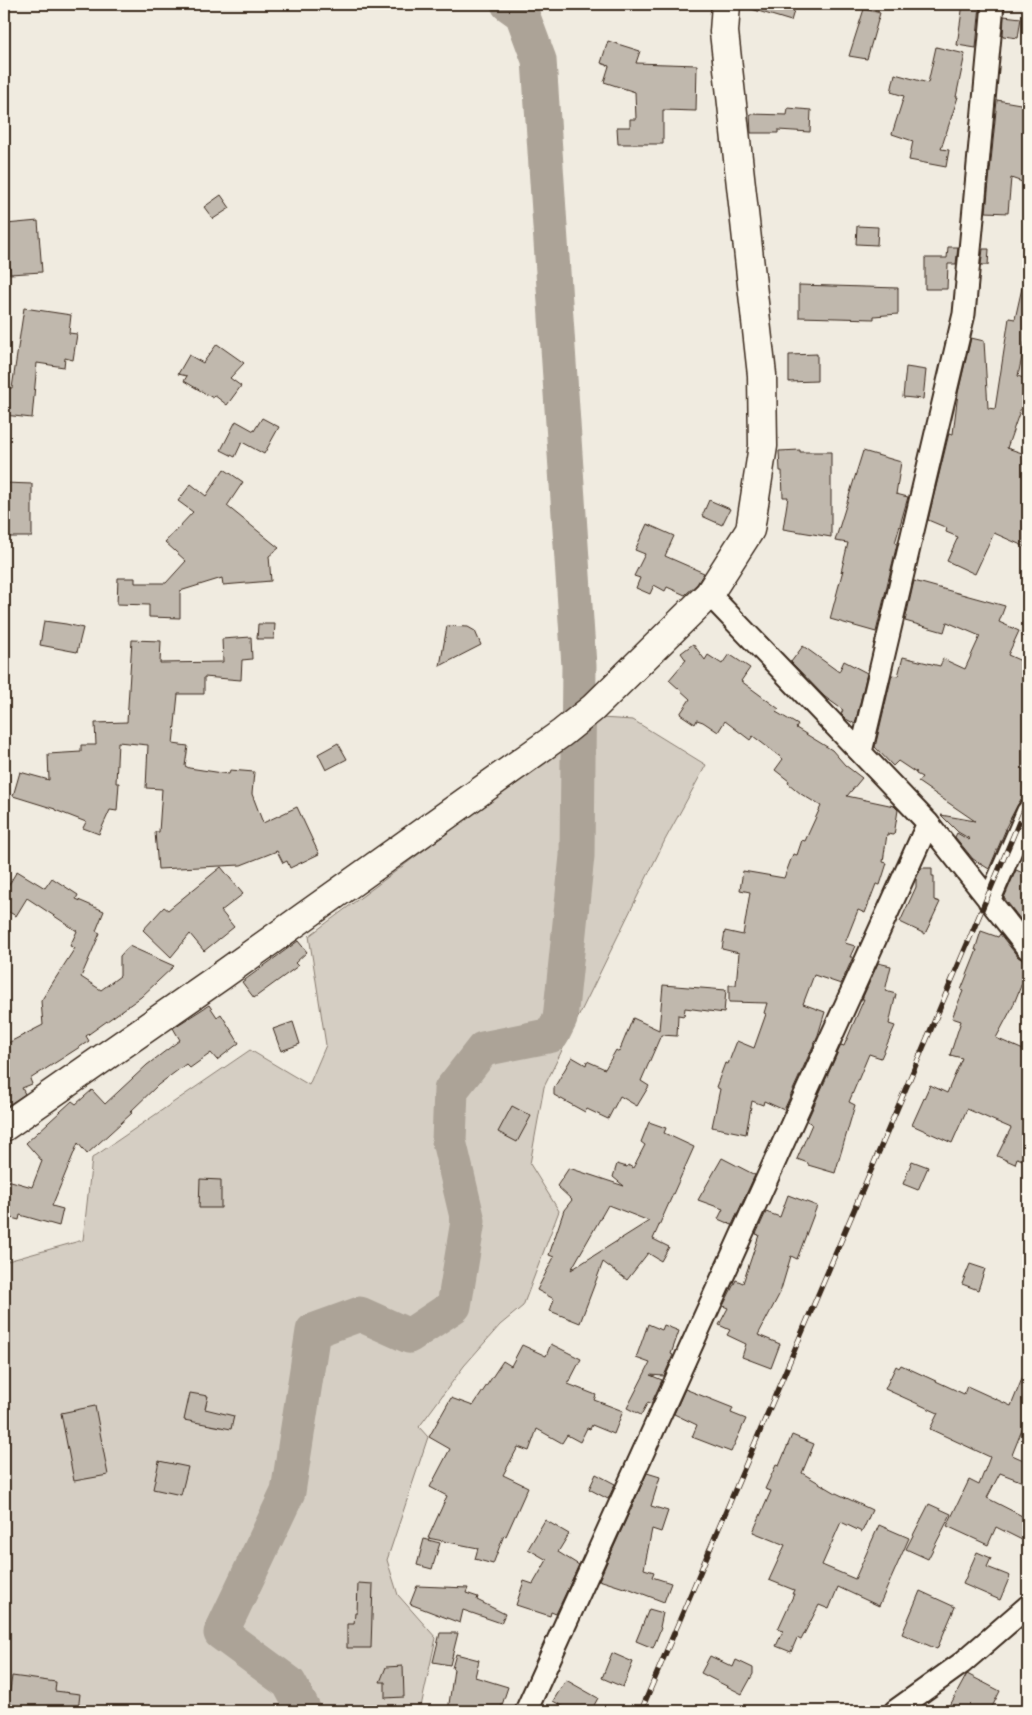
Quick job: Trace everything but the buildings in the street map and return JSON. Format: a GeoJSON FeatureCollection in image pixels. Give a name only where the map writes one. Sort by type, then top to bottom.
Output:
{"type":"FeatureCollection","features":[{"type":"Feature","properties":{"kind":"main road"},"geometry":{"type":"LineString","coordinates":[[4,1127],[562,733],[593,708],[710,594],[750,530],[763,446],[762,375],[724,32],[726,4]]}},
{"type":"Feature","properties":{"kind":"street"},"geometry":{"type":"LineString","coordinates":[[861,752],[964,314],[993,4]]}},
{"type":"Feature","properties":{"kind":"street"},"geometry":{"type":"LineString","coordinates":[[710,594],[928,823],[1028,949]]}},
{"type":"Feature","properties":{"kind":"street"},"geometry":{"type":"LineString","coordinates":[[989,901],[1028,811]]}},
{"type":"Feature","properties":{"kind":"street"},"geometry":{"type":"LineString","coordinates":[[526,1711],[928,823]]}},
{"type":"Feature","properties":{"kind":"street"},"geometry":{"type":"LineString","coordinates":[[895,1711],[962,1663],[1028,1606]]}},
{"type":"Feature","properties":{"kind":"shaded area"},"geometry":{"type":"Polygon","coordinates":[[[601,718],[633,720],[706,765],[665,840],[544,1087],[530,1164],[559,1211],[523,1306],[500,1325],[464,1366],[419,1427],[428,1437],[387,1560],[398,1595],[436,1638],[420,1711],[4,1711],[4,1262],[83,1240],[92,1158],[250,1050],[309,1085],[326,1045],[309,936],[601,718]]]}},
{"type":"Feature","properties":{"kind":"waterway"},"geometry":{"type":"LineString","coordinates":[[304,1711],[289,1683],[221,1633],[288,1492],[313,1331],[360,1314],[409,1336],[454,1306],[468,1221],[449,1141],[451,1090],[483,1049],[552,1035],[560,1019],[577,856],[579,666],[539,60],[522,14],[508,4]]}},
{"type":"Feature","properties":{"kind":"railway"},"geometry":{"type":"LineString","coordinates":[[641,1711],[1028,801]]}}]}
